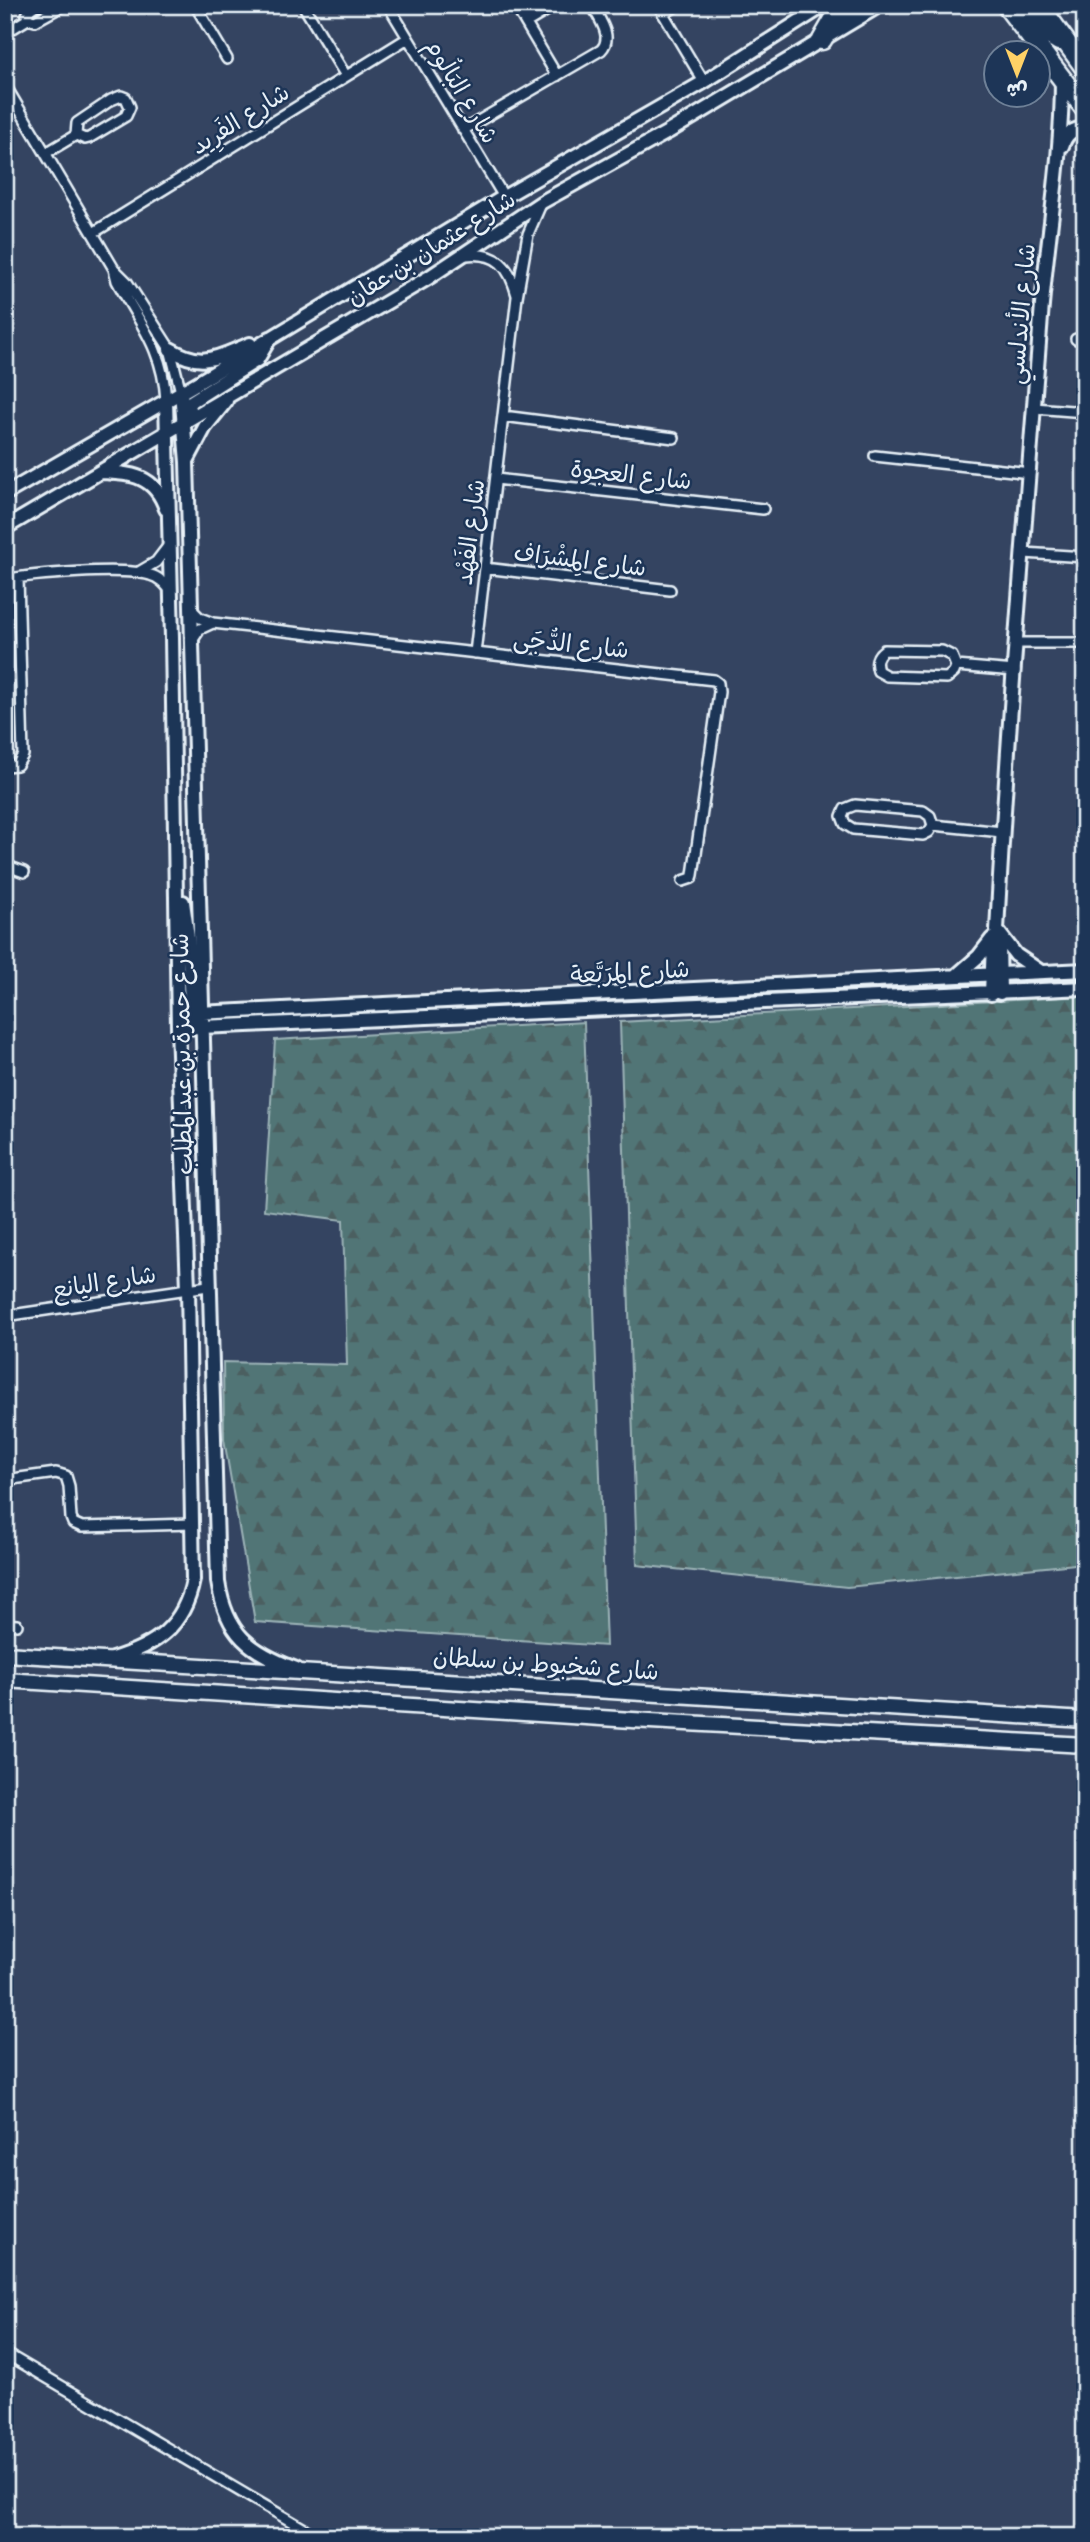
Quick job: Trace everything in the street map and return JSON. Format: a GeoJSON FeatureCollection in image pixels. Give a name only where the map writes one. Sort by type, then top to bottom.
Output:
{"type":"FeatureCollection","features":[{"type":"Feature","properties":{"kind":"highway"},"geometry":{"type":"LineString","coordinates":[[822,40],[832,20],[853,5]]}},
{"type":"Feature","properties":{"kind":"highway"},"geometry":{"type":"LineString","coordinates":[[1039,5],[1085,68]]}},
{"type":"Feature","properties":{"kind":"highway"},"geometry":{"type":"LineString","coordinates":[[1011,6],[1068,46]]}},
{"type":"Feature","properties":{"kind":"highway"},"geometry":{"type":"LineString","coordinates":[[1011,6],[1085,109]]}},
{"type":"Feature","properties":{"kind":"main road","name":"شارع شخبوط بن سلطان"},"geometry":{"type":"LineString","coordinates":[[5,1654],[1085,1720]]}},
{"type":"Feature","properties":{"kind":"main road","name":"شارع شخبوط بن سلطان"},"geometry":{"type":"LineString","coordinates":[[5,1680],[632,1720],[1085,1745]]}},
{"type":"Feature","properties":{"kind":"street"},"geometry":{"type":"LineString","coordinates":[[28,19],[27,12],[36,5]]}},
{"type":"Feature","properties":{"kind":"street"},"geometry":{"type":"LineString","coordinates":[[5,33],[28,19],[39,20],[64,5]]}},
{"type":"Feature","properties":{"kind":"street"},"geometry":{"type":"LineString","coordinates":[[195,5],[227,59]]}},
{"type":"Feature","properties":{"kind":"street"},"geometry":{"type":"LineString","coordinates":[[303,5],[346,76]]}},
{"type":"Feature","properties":{"kind":"street","name":"شارع البَالُوم"},"geometry":{"type":"LineString","coordinates":[[388,5],[504,197]]}},
{"type":"Feature","properties":{"kind":"street"},"geometry":{"type":"LineString","coordinates":[[515,5],[557,76]]}},
{"type":"Feature","properties":{"kind":"street"},"geometry":{"type":"LineString","coordinates":[[526,23],[556,5]]}},
{"type":"Feature","properties":{"kind":"street"},"geometry":{"type":"LineString","coordinates":[[463,130],[606,46],[605,32],[592,5]]}},
{"type":"Feature","properties":{"kind":"street"},"geometry":{"type":"LineString","coordinates":[[678,5],[660,10],[704,82]]}},
{"type":"Feature","properties":{"kind":"street","name":"شارع عثمان بن عفان"},"geometry":{"type":"LineString","coordinates":[[5,494],[181,392],[504,197],[704,82],[825,5]]}},
{"type":"Feature","properties":{"kind":"street","name":"شارع عثمان بن عفان"},"geometry":{"type":"LineString","coordinates":[[5,528],[428,278],[542,202],[668,132],[880,5]]}},
{"type":"Feature","properties":{"kind":"street","name":"شارع الفَرِيد"},"geometry":{"type":"LineString","coordinates":[[93,233],[408,38]]}},
{"type":"Feature","properties":{"kind":"street","name":"شارع الأندلسي"},"geometry":{"type":"LineString","coordinates":[[995,993],[992,950],[997,930],[1045,264],[1057,160],[1062,80]]}},
{"type":"Feature","properties":{"kind":"street"},"geometry":{"type":"LineString","coordinates":[[5,85],[114,269],[120,287],[158,353],[165,380],[166,400]]}},
{"type":"Feature","properties":{"kind":"street"},"geometry":{"type":"LineString","coordinates":[[121,96],[129,102],[131,107],[126,116],[89,138],[76,135],[77,123],[111,100],[121,96]]}},
{"type":"Feature","properties":{"kind":"street","name":"شارع الأندلسي"},"geometry":{"type":"LineString","coordinates":[[1057,160],[1069,133],[1085,128]]}},
{"type":"Feature","properties":{"kind":"street"},"geometry":{"type":"LineString","coordinates":[[46,153],[76,135]]}},
{"type":"Feature","properties":{"kind":"street","name":"شارع الفَهْد"},"geometry":{"type":"LineString","coordinates":[[475,653],[517,297],[528,234],[542,202]]}},
{"type":"Feature","properties":{"kind":"street"},"geometry":{"type":"LineString","coordinates":[[461,255],[489,256],[501,263],[513,281],[517,297]]}},
{"type":"Feature","properties":{"kind":"street"},"geometry":{"type":"LineString","coordinates":[[114,269],[127,282],[170,349],[181,392]]}},
{"type":"Feature","properties":{"kind":"street"},"geometry":{"type":"LineString","coordinates":[[170,349],[188,360],[204,360],[271,338]]}},
{"type":"Feature","properties":{"kind":"street"},"geometry":{"type":"LineString","coordinates":[[189,419],[189,404],[257,360],[271,338]]}},
{"type":"Feature","properties":{"kind":"street"},"geometry":{"type":"LineString","coordinates":[[187,462],[205,427],[234,391]]}},
{"type":"Feature","properties":{"kind":"street","name":"شارع حمزة بن عبدالمطلب"},"geometry":{"type":"LineString","coordinates":[[181,392],[189,419],[187,462],[197,1013],[202,1029],[220,1601],[238,1636],[252,1648],[273,1660],[303,1671]]}},
{"type":"Feature","properties":{"kind":"street","name":"شارع حمزة بن عبدالمطلب"},"geometry":{"type":"LineString","coordinates":[[111,1660],[151,1644],[177,1620],[193,1580],[188,1288],[178,1028],[166,400]]}},
{"type":"Feature","properties":{"kind":"street"},"geometry":{"type":"LineString","coordinates":[[1034,408],[1085,412]]}},
{"type":"Feature","properties":{"kind":"street"},"geometry":{"type":"LineString","coordinates":[[503,416],[674,438]]}},
{"type":"Feature","properties":{"kind":"street"},"geometry":{"type":"LineString","coordinates":[[875,456],[1030,473]]}},
{"type":"Feature","properties":{"kind":"street"},"geometry":{"type":"LineString","coordinates":[[99,472],[135,474],[159,492],[168,514]]}},
{"type":"Feature","properties":{"kind":"street","name":"شارع العجوة"},"geometry":{"type":"LineString","coordinates":[[496,479],[763,509]]}},
{"type":"Feature","properties":{"kind":"street"},"geometry":{"type":"LineString","coordinates":[[138,573],[156,562],[169,545]]}},
{"type":"Feature","properties":{"kind":"street"},"geometry":{"type":"LineString","coordinates":[[1024,552],[1085,556]]}},
{"type":"Feature","properties":{"kind":"street","name":"شارع المِشْرَاف"},"geometry":{"type":"LineString","coordinates":[[485,568],[670,590]]}},
{"type":"Feature","properties":{"kind":"street"},"geometry":{"type":"LineString","coordinates":[[5,580],[89,572],[138,573],[157,578],[171,592]]}},
{"type":"Feature","properties":{"kind":"street"},"geometry":{"type":"LineString","coordinates":[[5,766],[17,765],[23,755],[18,578]]}},
{"type":"Feature","properties":{"kind":"street","name":"شارع الدُّجَى"},"geometry":{"type":"LineString","coordinates":[[191,609],[200,618],[213,623],[710,679],[718,683],[719,692],[693,875],[683,881]]}},
{"type":"Feature","properties":{"kind":"street"},"geometry":{"type":"LineString","coordinates":[[192,640],[200,629],[213,623]]}},
{"type":"Feature","properties":{"kind":"street"},"geometry":{"type":"LineString","coordinates":[[1017,643],[1085,643]]}},
{"type":"Feature","properties":{"kind":"street"},"geometry":{"type":"LineString","coordinates":[[888,649],[942,651],[952,656],[956,666],[947,678],[887,676],[878,671],[876,661],[881,653],[888,649]]}},
{"type":"Feature","properties":{"kind":"street"},"geometry":{"type":"LineString","coordinates":[[956,666],[1015,671]]}},
{"type":"Feature","properties":{"kind":"street"},"geometry":{"type":"LineString","coordinates":[[855,805],[923,811],[930,816],[933,825],[929,832],[919,835],[853,829],[845,824],[842,816],[845,809],[855,805]]}},
{"type":"Feature","properties":{"kind":"street"},"geometry":{"type":"LineString","coordinates":[[933,825],[1002,832]]}},
{"type":"Feature","properties":{"kind":"street"},"geometry":{"type":"LineString","coordinates":[[5,865],[24,872]]}},
{"type":"Feature","properties":{"kind":"street"},"geometry":{"type":"LineString","coordinates":[[176,871],[187,926],[197,1013]]}},
{"type":"Feature","properties":{"kind":"street"},"geometry":{"type":"LineString","coordinates":[[955,977],[979,956],[997,930],[1016,956],[1043,973]]}},
{"type":"Feature","properties":{"kind":"street","name":"شارع المِرَبَّعة"},"geometry":{"type":"LineString","coordinates":[[178,1014],[1085,970]]}},
{"type":"Feature","properties":{"kind":"street","name":"شارع المِرَبَّعة"},"geometry":{"type":"LineString","coordinates":[[178,1028],[1085,988]]}},
{"type":"Feature","properties":{"kind":"street","name":"شارع اليانع"},"geometry":{"type":"LineString","coordinates":[[5,1317],[208,1286]]}},
{"type":"Feature","properties":{"kind":"street"},"geometry":{"type":"LineString","coordinates":[[5,1480],[56,1473],[66,1476],[71,1518],[73,1523],[82,1527],[193,1524]]}},
{"type":"Feature","properties":{"kind":"street"},"geometry":{"type":"LineString","coordinates":[[5,1624],[17,1625]]}},
{"type":"Feature","properties":{"kind":"street"},"geometry":{"type":"LineString","coordinates":[[5,2353],[318,2537]]}},
{"type":"Feature","properties":{"kind":"green space"},"geometry":{"type":"Polygon","coordinates":[[[1085,996],[1085,1563],[847,1587],[637,1565],[620,1022],[1085,996]]]}},
{"type":"Feature","properties":{"kind":"green space"},"geometry":{"type":"Polygon","coordinates":[[[584,1022],[606,1646],[255,1622],[224,1439],[223,1362],[347,1365],[343,1220],[264,1210],[275,1040],[584,1022]]]}}]}
